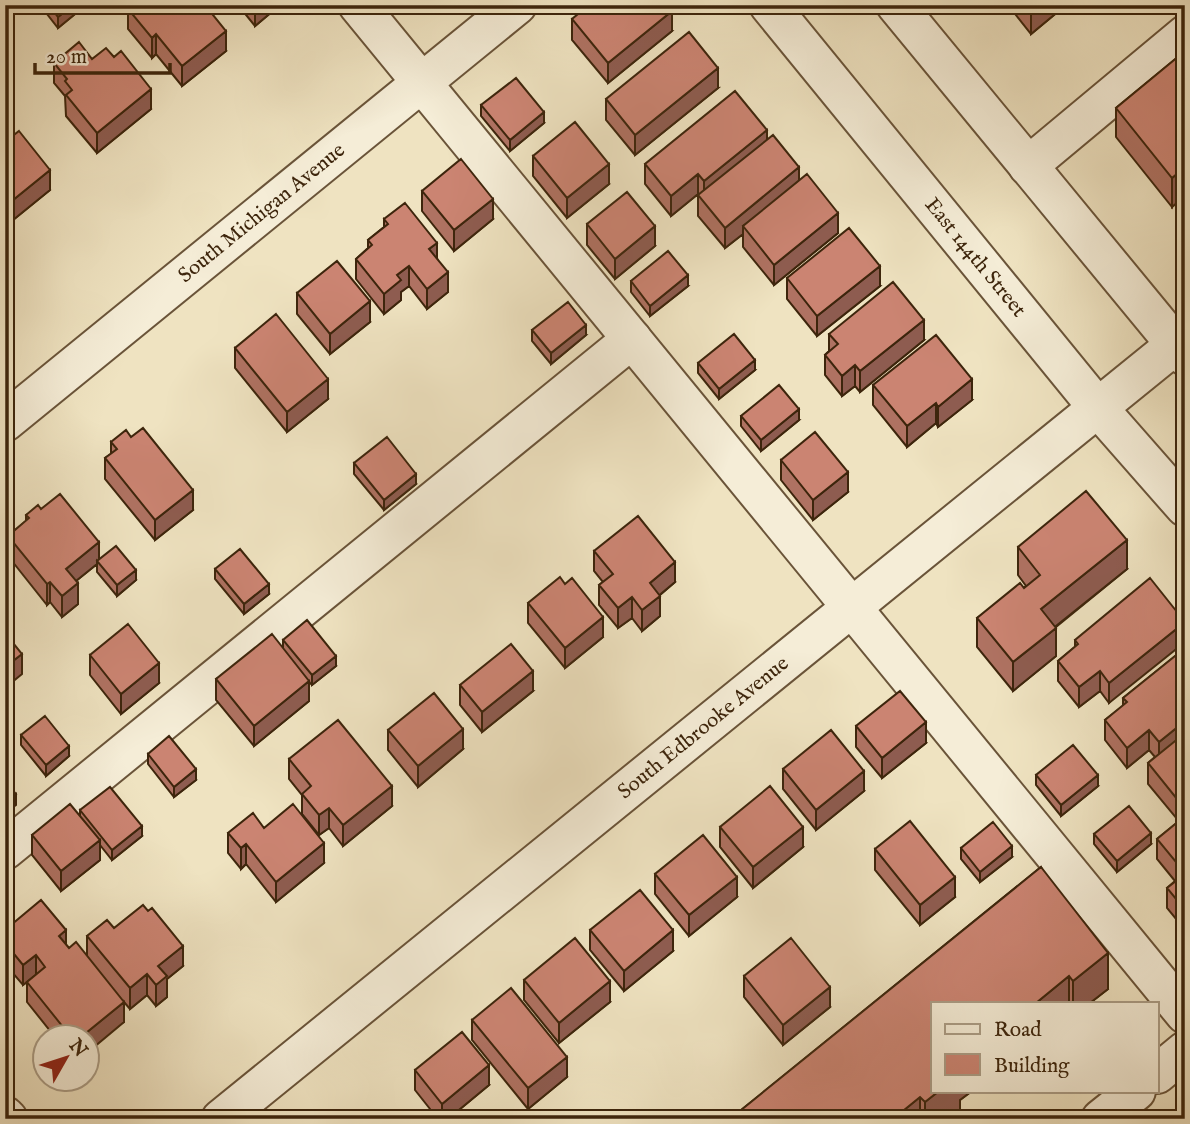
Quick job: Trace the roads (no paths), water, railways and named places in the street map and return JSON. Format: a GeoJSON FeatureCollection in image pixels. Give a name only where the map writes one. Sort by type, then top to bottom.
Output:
{"type":"FeatureCollection","features":[{"type":"Feature","properties":{"kind":"street"},"geometry":{"type":"LineString","coordinates":[[358,5],[852,608],[1059,883],[1185,1014]]}},
{"type":"Feature","properties":{"kind":"street","name":"South Michigan Avenue"},"geometry":{"type":"LineString","coordinates":[[5,422],[517,5]]}},
{"type":"Feature","properties":{"kind":"street","name":"East 144th Street"},"geometry":{"type":"LineString","coordinates":[[769,5],[1098,408],[1185,507]]}},
{"type":"Feature","properties":{"kind":"street"},"geometry":{"type":"LineString","coordinates":[[896,5],[1028,166],[1182,346]]}},
{"type":"Feature","properties":{"kind":"street"},"geometry":{"type":"LineString","coordinates":[[1028,166],[1185,35]]}},
{"type":"Feature","properties":{"kind":"street"},"geometry":{"type":"LineString","coordinates":[[5,850],[632,339]]}},
{"type":"Feature","properties":{"kind":"street","name":"South Edbrooke Avenue"},"geometry":{"type":"LineString","coordinates":[[221,1119],[1098,408],[1182,346]]}},
{"type":"Feature","properties":{"kind":"street"},"geometry":{"type":"LineString","coordinates":[[1158,1073],[1185,1051]]}},
{"type":"Feature","properties":{"kind":"street"},"geometry":{"type":"LineString","coordinates":[[1101,1119],[1135,1092]]}}]}
